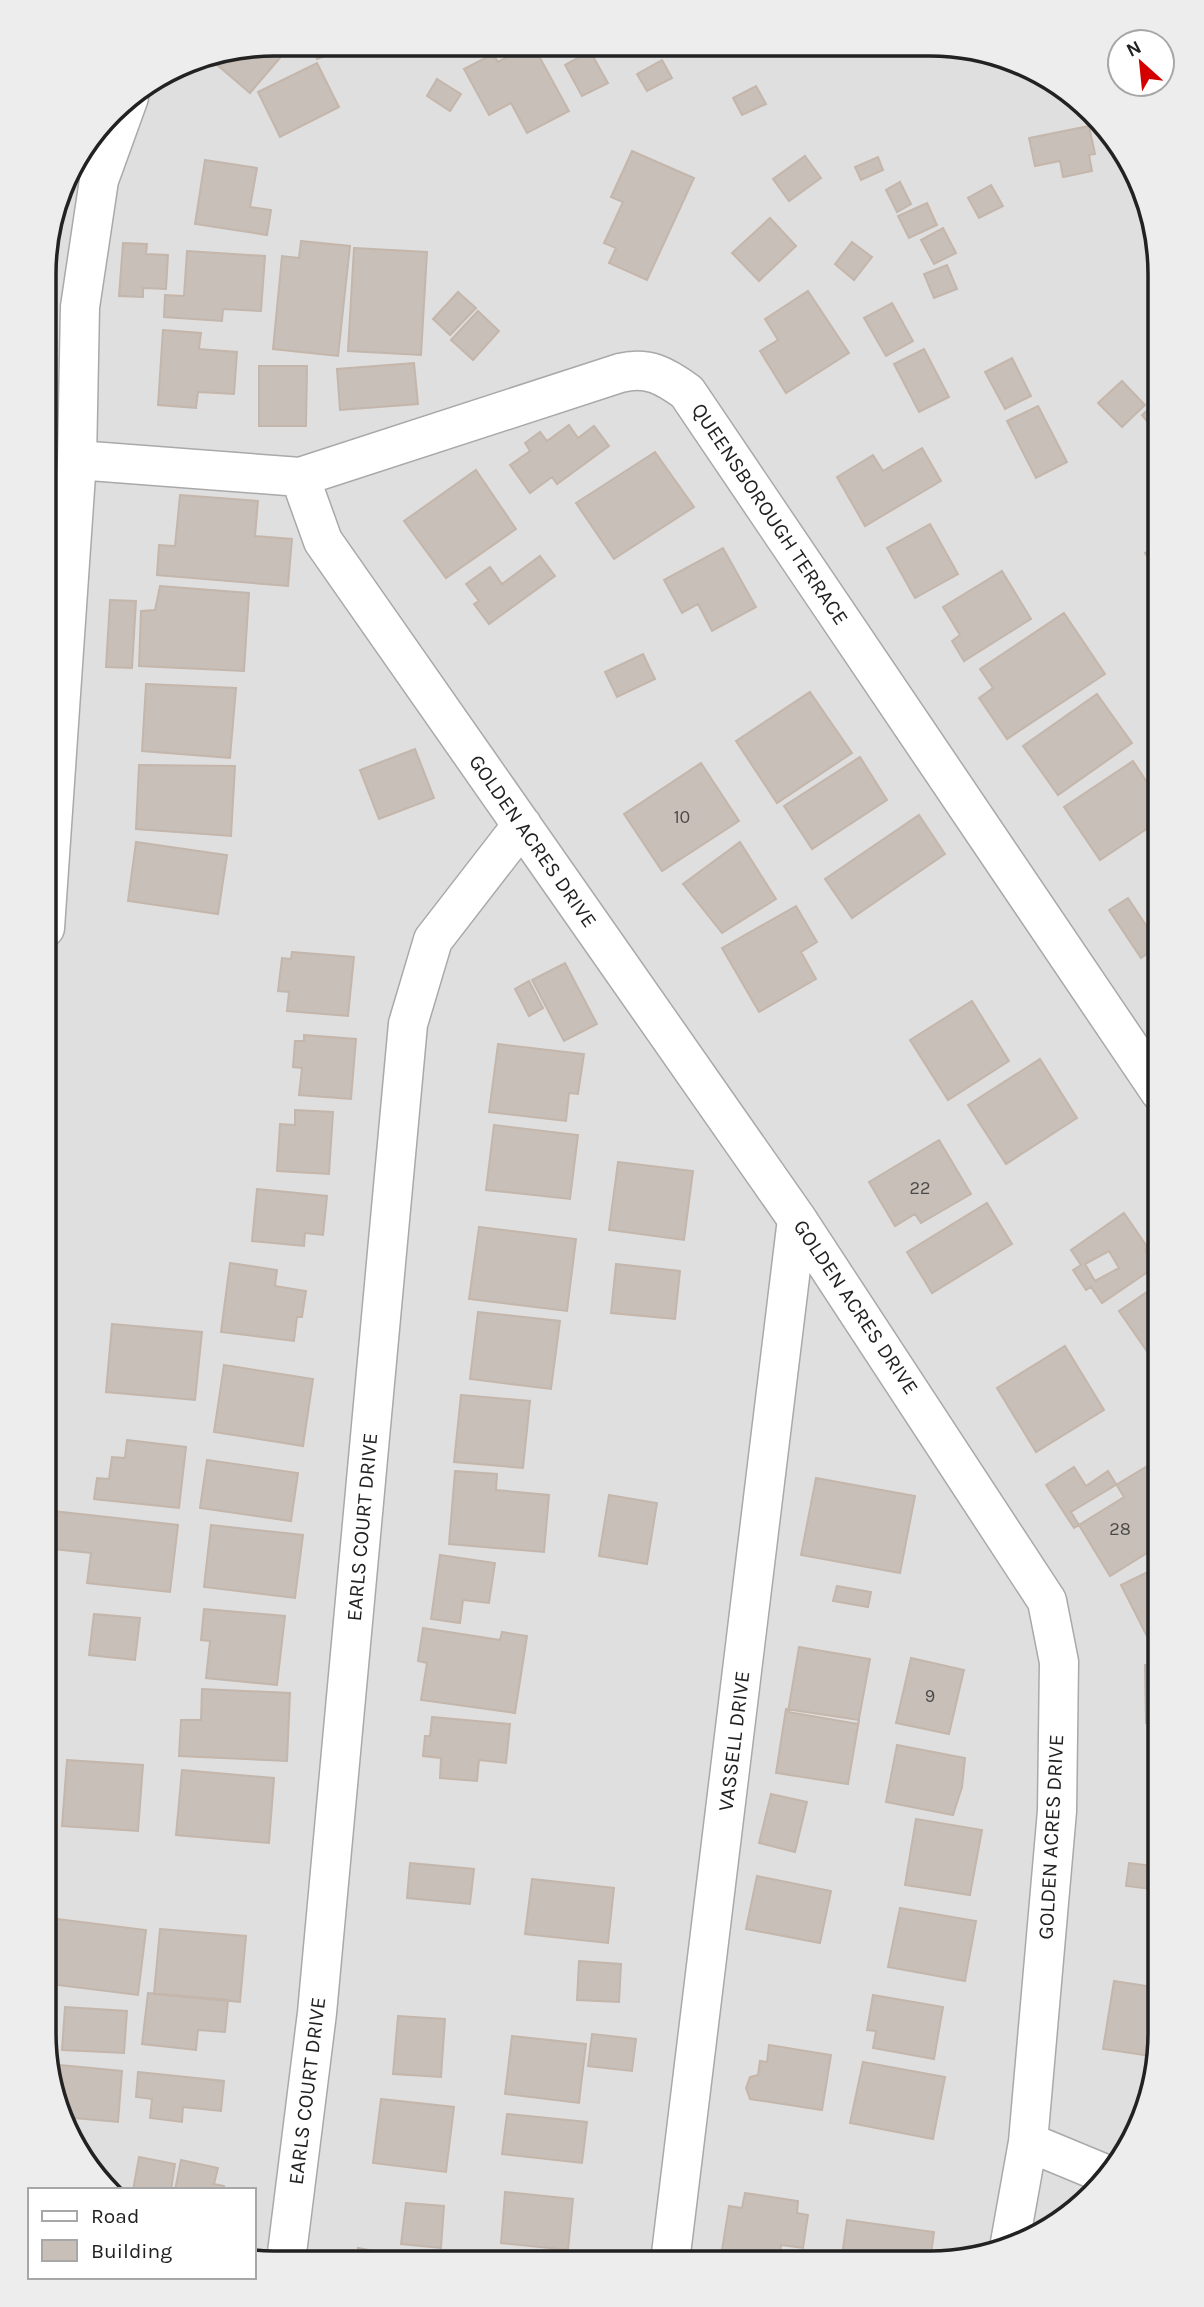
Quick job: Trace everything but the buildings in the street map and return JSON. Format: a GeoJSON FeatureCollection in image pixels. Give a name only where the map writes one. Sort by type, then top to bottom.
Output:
{"type":"FeatureCollection","features":[{"type":"Feature","properties":{"kind":"street"},"geometry":{"type":"LineString","coordinates":[[56,767],[77,460],[82,294],[99,180],[121,119]]}},
{"type":"Feature","properties":{"kind":"street","name":"QUEENSBOROUGH TERRACE"},"geometry":{"type":"LineString","coordinates":[[77,460],[300,477],[620,373],[638,369],[663,374],[687,392],[1148,1074]]}},
{"type":"Feature","properties":{"kind":"street","name":"GOLDEN ACRES DRIVE"},"geometry":{"type":"LineString","coordinates":[[300,477],[323,541],[797,1219],[1047,1601],[1059,1662],[1057,1811],[1028,2142],[1011,2234]]}},
{"type":"Feature","properties":{"kind":"street","name":"EARLS COURT DRIVE"},"geometry":{"type":"LineString","coordinates":[[287,2251],[317,2013],[408,1024],[433,940],[522,825]]}},
{"type":"Feature","properties":{"kind":"street","name":"VASSELL DRIVE"},"geometry":{"type":"LineString","coordinates":[[671,2251],[797,1219]]}},
{"type":"Feature","properties":{"kind":"street"},"geometry":{"type":"LineString","coordinates":[[1028,2142],[1098,2171]]}},
{"type":"Feature","properties":{"kind":"shaded area"},"geometry":{"type":"Polygon","coordinates":[[[274,56],[930,56],[972,60],[1026,79],[1074,110],[1094,130],[1111,153],[1136,204],[1148,260],[1148,2047],[1136,2103],[1119,2142],[1103,2166],[1063,2206],[1039,2222],[986,2244],[930,2251],[256,2250],[256,2188],[121,2188],[93,2154],[68,2103],[60,2075],[56,2033],[58,246],[73,191],[85,165],[110,130],[130,110],[165,85],[204,68],[232,60],[274,56]]]}}]}
